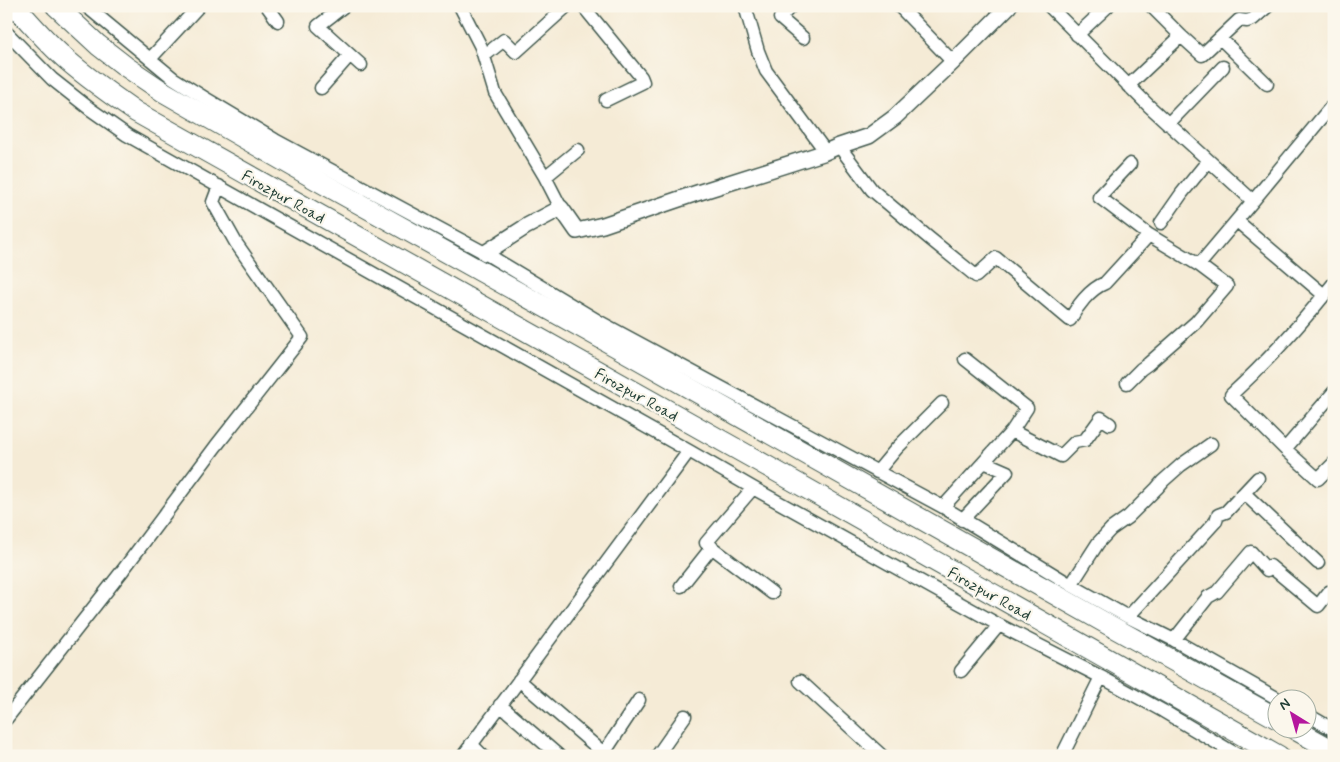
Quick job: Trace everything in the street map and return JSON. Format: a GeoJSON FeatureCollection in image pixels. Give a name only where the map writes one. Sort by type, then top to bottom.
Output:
{"type":"FeatureCollection","features":[{"type":"Feature","properties":{"kind":"highway","name":"Firozpur Road"},"geometry":{"type":"LineString","coordinates":[[15,6],[42,37],[67,60],[100,87],[136,112],[1094,652],[1168,703],[1279,756]]}},
{"type":"Feature","properties":{"kind":"highway","name":"Firozpur Road"},"geometry":{"type":"LineString","coordinates":[[56,6],[98,45],[162,91],[328,177],[622,350],[817,450],[1109,625],[1268,713]]}},
{"type":"Feature","properties":{"kind":"highway"},"geometry":{"type":"LineString","coordinates":[[1094,652],[1109,625]]}},
{"type":"Feature","properties":{"kind":"highway"},"geometry":{"type":"LineString","coordinates":[[1315,740],[1334,750]]}},
{"type":"Feature","properties":{"kind":"street"},"geometry":{"type":"LineString","coordinates":[[86,6],[173,78],[276,140],[328,177],[485,253],[598,322],[817,450],[877,472],[943,507],[1070,585],[1174,640],[1268,693]]}},
{"type":"Feature","properties":{"kind":"street"},"geometry":{"type":"LineString","coordinates":[[150,59],[199,6]]}},
{"type":"Feature","properties":{"kind":"street"},"geometry":{"type":"LineString","coordinates":[[267,6],[278,21]]}},
{"type":"Feature","properties":{"kind":"street"},"geometry":{"type":"LineString","coordinates":[[344,6],[318,26],[361,65]]}},
{"type":"Feature","properties":{"kind":"street"},"geometry":{"type":"LineString","coordinates":[[460,6],[481,47],[496,93],[561,208],[577,231],[603,225],[869,136],[895,117],[1009,6]]}},
{"type":"Feature","properties":{"kind":"street"},"geometry":{"type":"LineString","coordinates":[[484,56],[504,40],[516,52],[567,6]]}},
{"type":"Feature","properties":{"kind":"street"},"geometry":{"type":"LineString","coordinates":[[583,6],[641,77],[643,82],[606,100]]}},
{"type":"Feature","properties":{"kind":"street"},"geometry":{"type":"LineString","coordinates":[[745,6],[766,71],[832,149],[872,190],[976,276],[996,258],[1070,320],[1076,308],[1099,285],[1105,283],[1148,235]]}},
{"type":"Feature","properties":{"kind":"street"},"geometry":{"type":"LineString","coordinates":[[791,6],[780,18],[803,38]]}},
{"type":"Feature","properties":{"kind":"street"},"geometry":{"type":"LineString","coordinates":[[899,6],[953,62]]}},
{"type":"Feature","properties":{"kind":"street"},"geometry":{"type":"LineString","coordinates":[[1048,6],[1128,86],[1253,202]]}},
{"type":"Feature","properties":{"kind":"street"},"geometry":{"type":"LineString","coordinates":[[1077,35],[1108,6]]}},
{"type":"Feature","properties":{"kind":"street"},"geometry":{"type":"LineString","coordinates":[[1151,6],[1180,36],[1202,55],[1239,20],[1248,21],[1268,6]]}},
{"type":"Feature","properties":{"kind":"street"},"geometry":{"type":"LineString","coordinates":[[6,32],[52,79],[127,135],[999,625],[1101,677],[1168,703],[1239,756]]}},
{"type":"Feature","properties":{"kind":"street"},"geometry":{"type":"LineString","coordinates":[[1128,86],[1180,36]]}},
{"type":"Feature","properties":{"kind":"street"},"geometry":{"type":"LineString","coordinates":[[1220,38],[1267,84]]}},
{"type":"Feature","properties":{"kind":"street"},"geometry":{"type":"LineString","coordinates":[[321,88],[350,55]]}},
{"type":"Feature","properties":{"kind":"street"},"geometry":{"type":"LineString","coordinates":[[1168,124],[1223,67]]}},
{"type":"Feature","properties":{"kind":"street"},"geometry":{"type":"LineString","coordinates":[[1199,265],[1330,108]]}},
{"type":"Feature","properties":{"kind":"street"},"geometry":{"type":"LineString","coordinates":[[545,177],[578,150]]}},
{"type":"Feature","properties":{"kind":"street"},"geometry":{"type":"LineString","coordinates":[[1161,223],[1182,192],[1208,161]]}},
{"type":"Feature","properties":{"kind":"street"},"geometry":{"type":"LineString","coordinates":[[1127,383],[1141,368],[1196,322],[1227,286],[1199,265],[1148,235],[1099,197],[1130,164]]}},
{"type":"Feature","properties":{"kind":"street"},"geometry":{"type":"LineString","coordinates":[[6,719],[302,337],[236,243],[213,202],[219,186]]}},
{"type":"Feature","properties":{"kind":"street"},"geometry":{"type":"LineString","coordinates":[[485,253],[527,226],[561,208]]}},
{"type":"Feature","properties":{"kind":"street"},"geometry":{"type":"LineString","coordinates":[[1237,221],[1324,295]]}},
{"type":"Feature","properties":{"kind":"street"},"geometry":{"type":"LineString","coordinates":[[1334,283],[1262,366],[1231,395],[1318,479],[1334,463]]}},
{"type":"Feature","properties":{"kind":"street"},"geometry":{"type":"LineString","coordinates":[[943,507],[1012,431],[1027,408],[965,359]]}},
{"type":"Feature","properties":{"kind":"street"},"geometry":{"type":"LineString","coordinates":[[1285,449],[1334,392]]}},
{"type":"Feature","properties":{"kind":"street"},"geometry":{"type":"LineString","coordinates":[[877,472],[896,448],[942,403]]}},
{"type":"Feature","properties":{"kind":"street"},"geometry":{"type":"LineString","coordinates":[[1012,431],[1061,456],[1076,442],[1085,440],[1102,418],[1110,424]]}},
{"type":"Feature","properties":{"kind":"street"},"geometry":{"type":"LineString","coordinates":[[1070,585],[1098,543],[1111,529],[1128,517],[1181,465],[1211,444]]}},
{"type":"Feature","properties":{"kind":"street"},"geometry":{"type":"LineString","coordinates":[[463,756],[689,451]]}},
{"type":"Feature","properties":{"kind":"street"},"geometry":{"type":"LineString","coordinates":[[962,520],[1007,472],[984,462]]}},
{"type":"Feature","properties":{"kind":"street"},"geometry":{"type":"LineString","coordinates":[[1128,617],[1216,521],[1218,515],[1226,512],[1258,478]]}},
{"type":"Feature","properties":{"kind":"street"},"geometry":{"type":"LineString","coordinates":[[753,488],[706,543],[772,593]]}},
{"type":"Feature","properties":{"kind":"street"},"geometry":{"type":"LineString","coordinates":[[1244,493],[1318,564]]}},
{"type":"Feature","properties":{"kind":"street"},"geometry":{"type":"LineString","coordinates":[[681,586],[712,547]]}},
{"type":"Feature","properties":{"kind":"street"},"geometry":{"type":"LineString","coordinates":[[1174,640],[1208,597],[1217,592],[1250,552],[1267,570],[1270,566],[1318,606],[1329,592],[1334,594]]}},
{"type":"Feature","properties":{"kind":"street"},"geometry":{"type":"LineString","coordinates":[[961,671],[999,625]]}},
{"type":"Feature","properties":{"kind":"street"},"geometry":{"type":"LineString","coordinates":[[1062,756],[1101,677]]}},
{"type":"Feature","properties":{"kind":"street"},"geometry":{"type":"LineString","coordinates":[[519,680],[605,754],[639,700]]}},
{"type":"Feature","properties":{"kind":"street"},"geometry":{"type":"LineString","coordinates":[[800,681],[882,756]]}},
{"type":"Feature","properties":{"kind":"street"},"geometry":{"type":"LineString","coordinates":[[500,705],[560,756]]}},
{"type":"Feature","properties":{"kind":"street"},"geometry":{"type":"LineString","coordinates":[[656,756],[685,716]]}},
{"type":"Feature","properties":{"kind":"street"},"geometry":{"type":"LineString","coordinates":[[1318,721],[1334,730]]}},
{"type":"Feature","properties":{"kind":"street"},"geometry":{"type":"LineString","coordinates":[[471,744],[483,756]]}}]}
